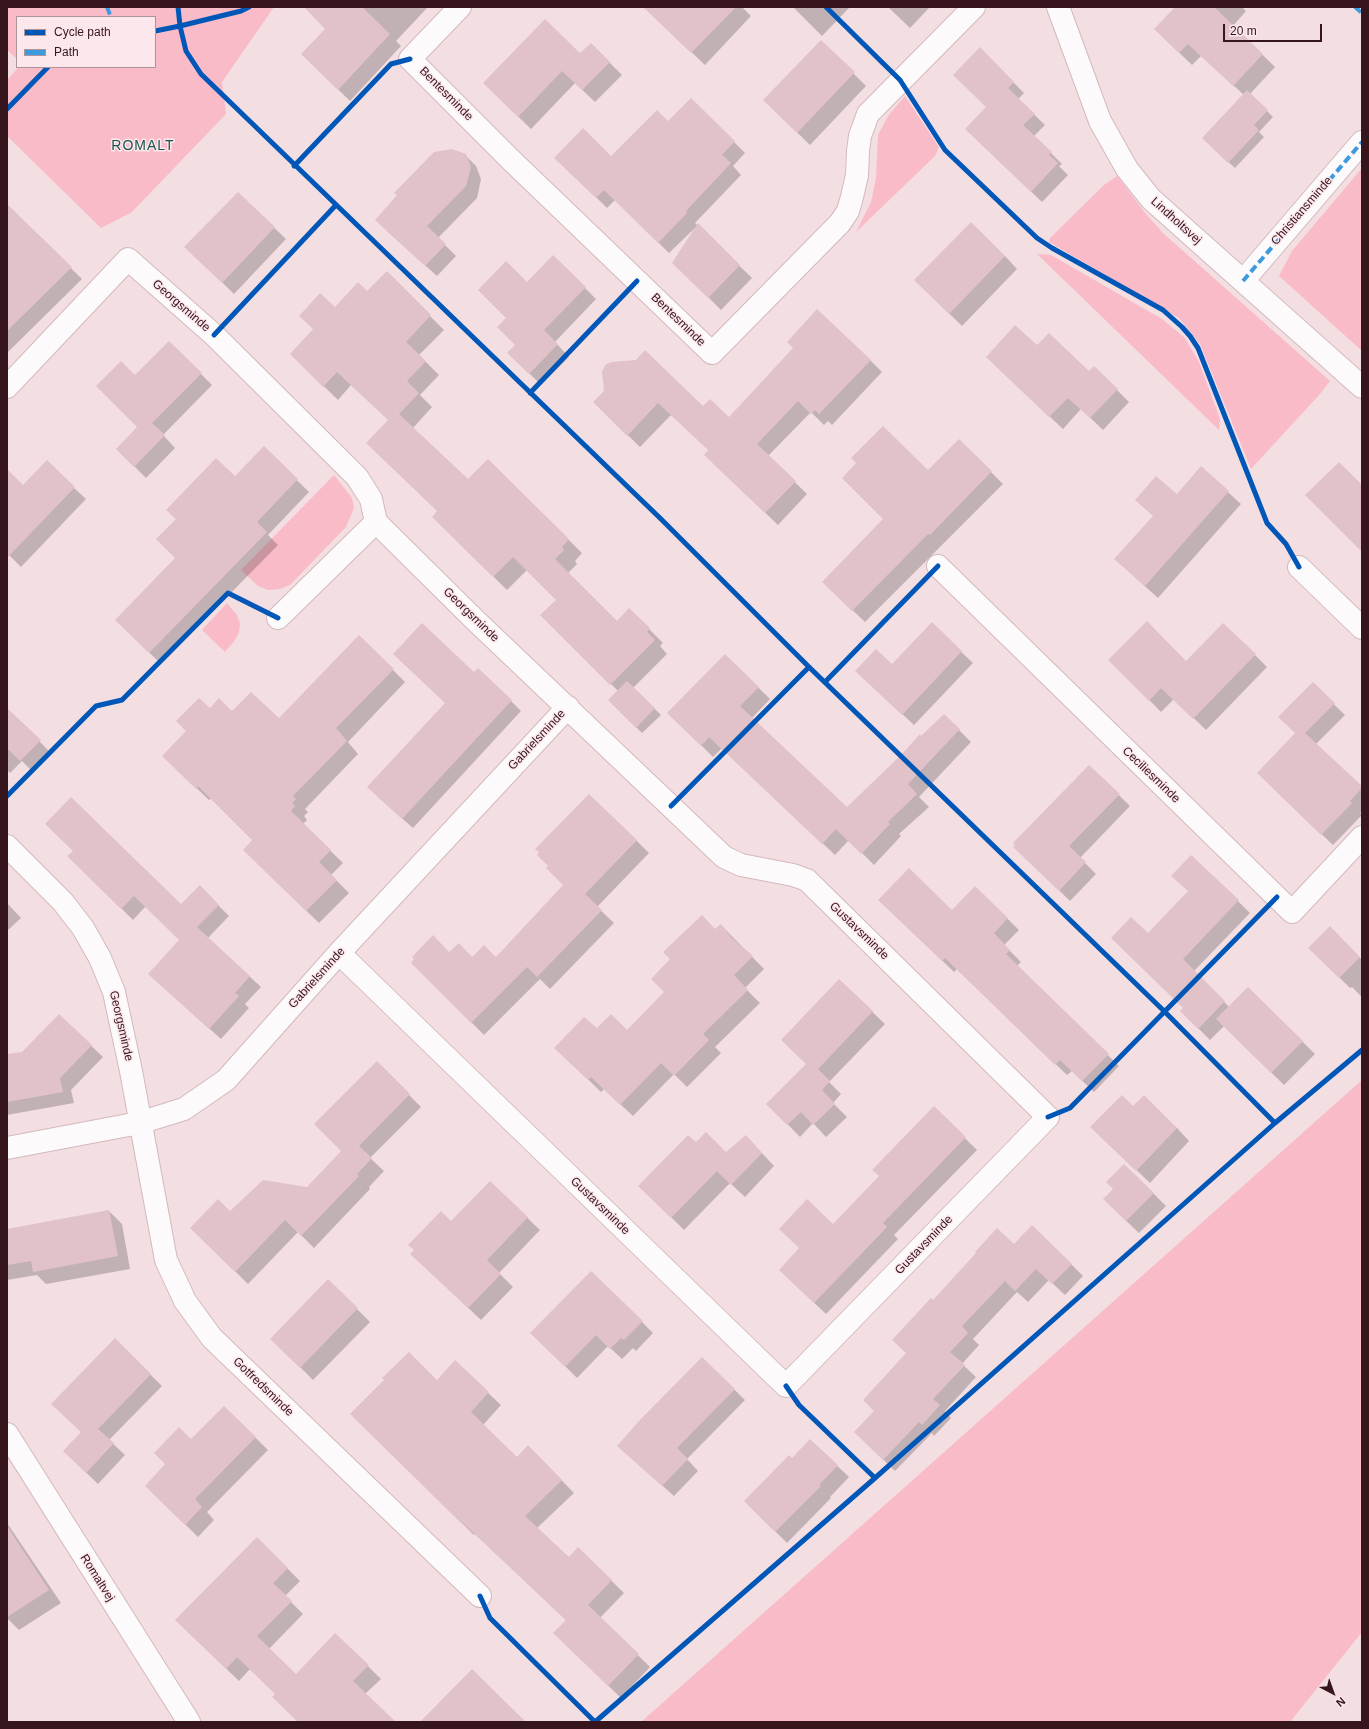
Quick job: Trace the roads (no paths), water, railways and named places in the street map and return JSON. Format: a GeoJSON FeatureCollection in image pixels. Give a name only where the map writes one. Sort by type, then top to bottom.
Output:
{"type":"FeatureCollection","features":[{"type":"Feature","properties":{"kind":"street","name":"Bentesminde"},"geometry":{"type":"LineString","coordinates":[[460,7],[410,59],[511,160],[712,352],[840,223],[848,211],[852,197],[857,175],[860,136],[868,114],[974,7]]}},
{"type":"Feature","properties":{"kind":"street","name":"Lindholtsvej"},"geometry":{"type":"LineString","coordinates":[[1058,7],[1100,121],[1127,169],[1151,199],[1362,387]]}},
{"type":"Feature","properties":{"kind":"street","name":"Christiansminde"},"geometry":{"type":"LineString","coordinates":[[1243,281],[1362,142]]}},
{"type":"Feature","properties":{"kind":"street","name":"Georgsminde"},"geometry":{"type":"LineString","coordinates":[[7,387],[128,259],[214,335],[357,477],[371,499],[376,522],[475,620],[568,707]]}},
{"type":"Feature","properties":{"kind":"street"},"geometry":{"type":"LineString","coordinates":[[278,618],[376,522]]}},
{"type":"Feature","properties":{"kind":"street","name":"Ceciliesminde"},"geometry":{"type":"LineString","coordinates":[[938,566],[1292,912],[1362,837]]}},
{"type":"Feature","properties":{"kind":"street"},"geometry":{"type":"LineString","coordinates":[[1299,567],[1362,628]]}},
{"type":"Feature","properties":{"kind":"street","name":"Gustavsminde"},"geometry":{"type":"LineString","coordinates":[[339,953],[786,1386],[1048,1117],[807,880],[793,875],[741,865],[724,857],[568,707]]}},
{"type":"Feature","properties":{"kind":"street","name":"Gabrielsminde"},"geometry":{"type":"LineString","coordinates":[[7,1148],[139,1123],[184,1109],[226,1080],[339,953],[568,707]]}},
{"type":"Feature","properties":{"kind":"street","name":"Georgsminde"},"geometry":{"type":"LineString","coordinates":[[7,846],[63,902],[83,928],[100,958],[114,992],[139,1123]]}},
{"type":"Feature","properties":{"kind":"street","name":"Gotfredsminde"},"geometry":{"type":"LineString","coordinates":[[139,1123],[166,1260],[185,1301],[212,1338],[480,1596]]}},
{"type":"Feature","properties":{"kind":"street","name":"Romaltvej"},"geometry":{"type":"LineString","coordinates":[[7,1434],[189,1722]]}},
{"type":"Feature","properties":{"kind":"district","name":"ROMALT"},"geometry":{"type":"Point","coordinates":[143,146]}}]}
